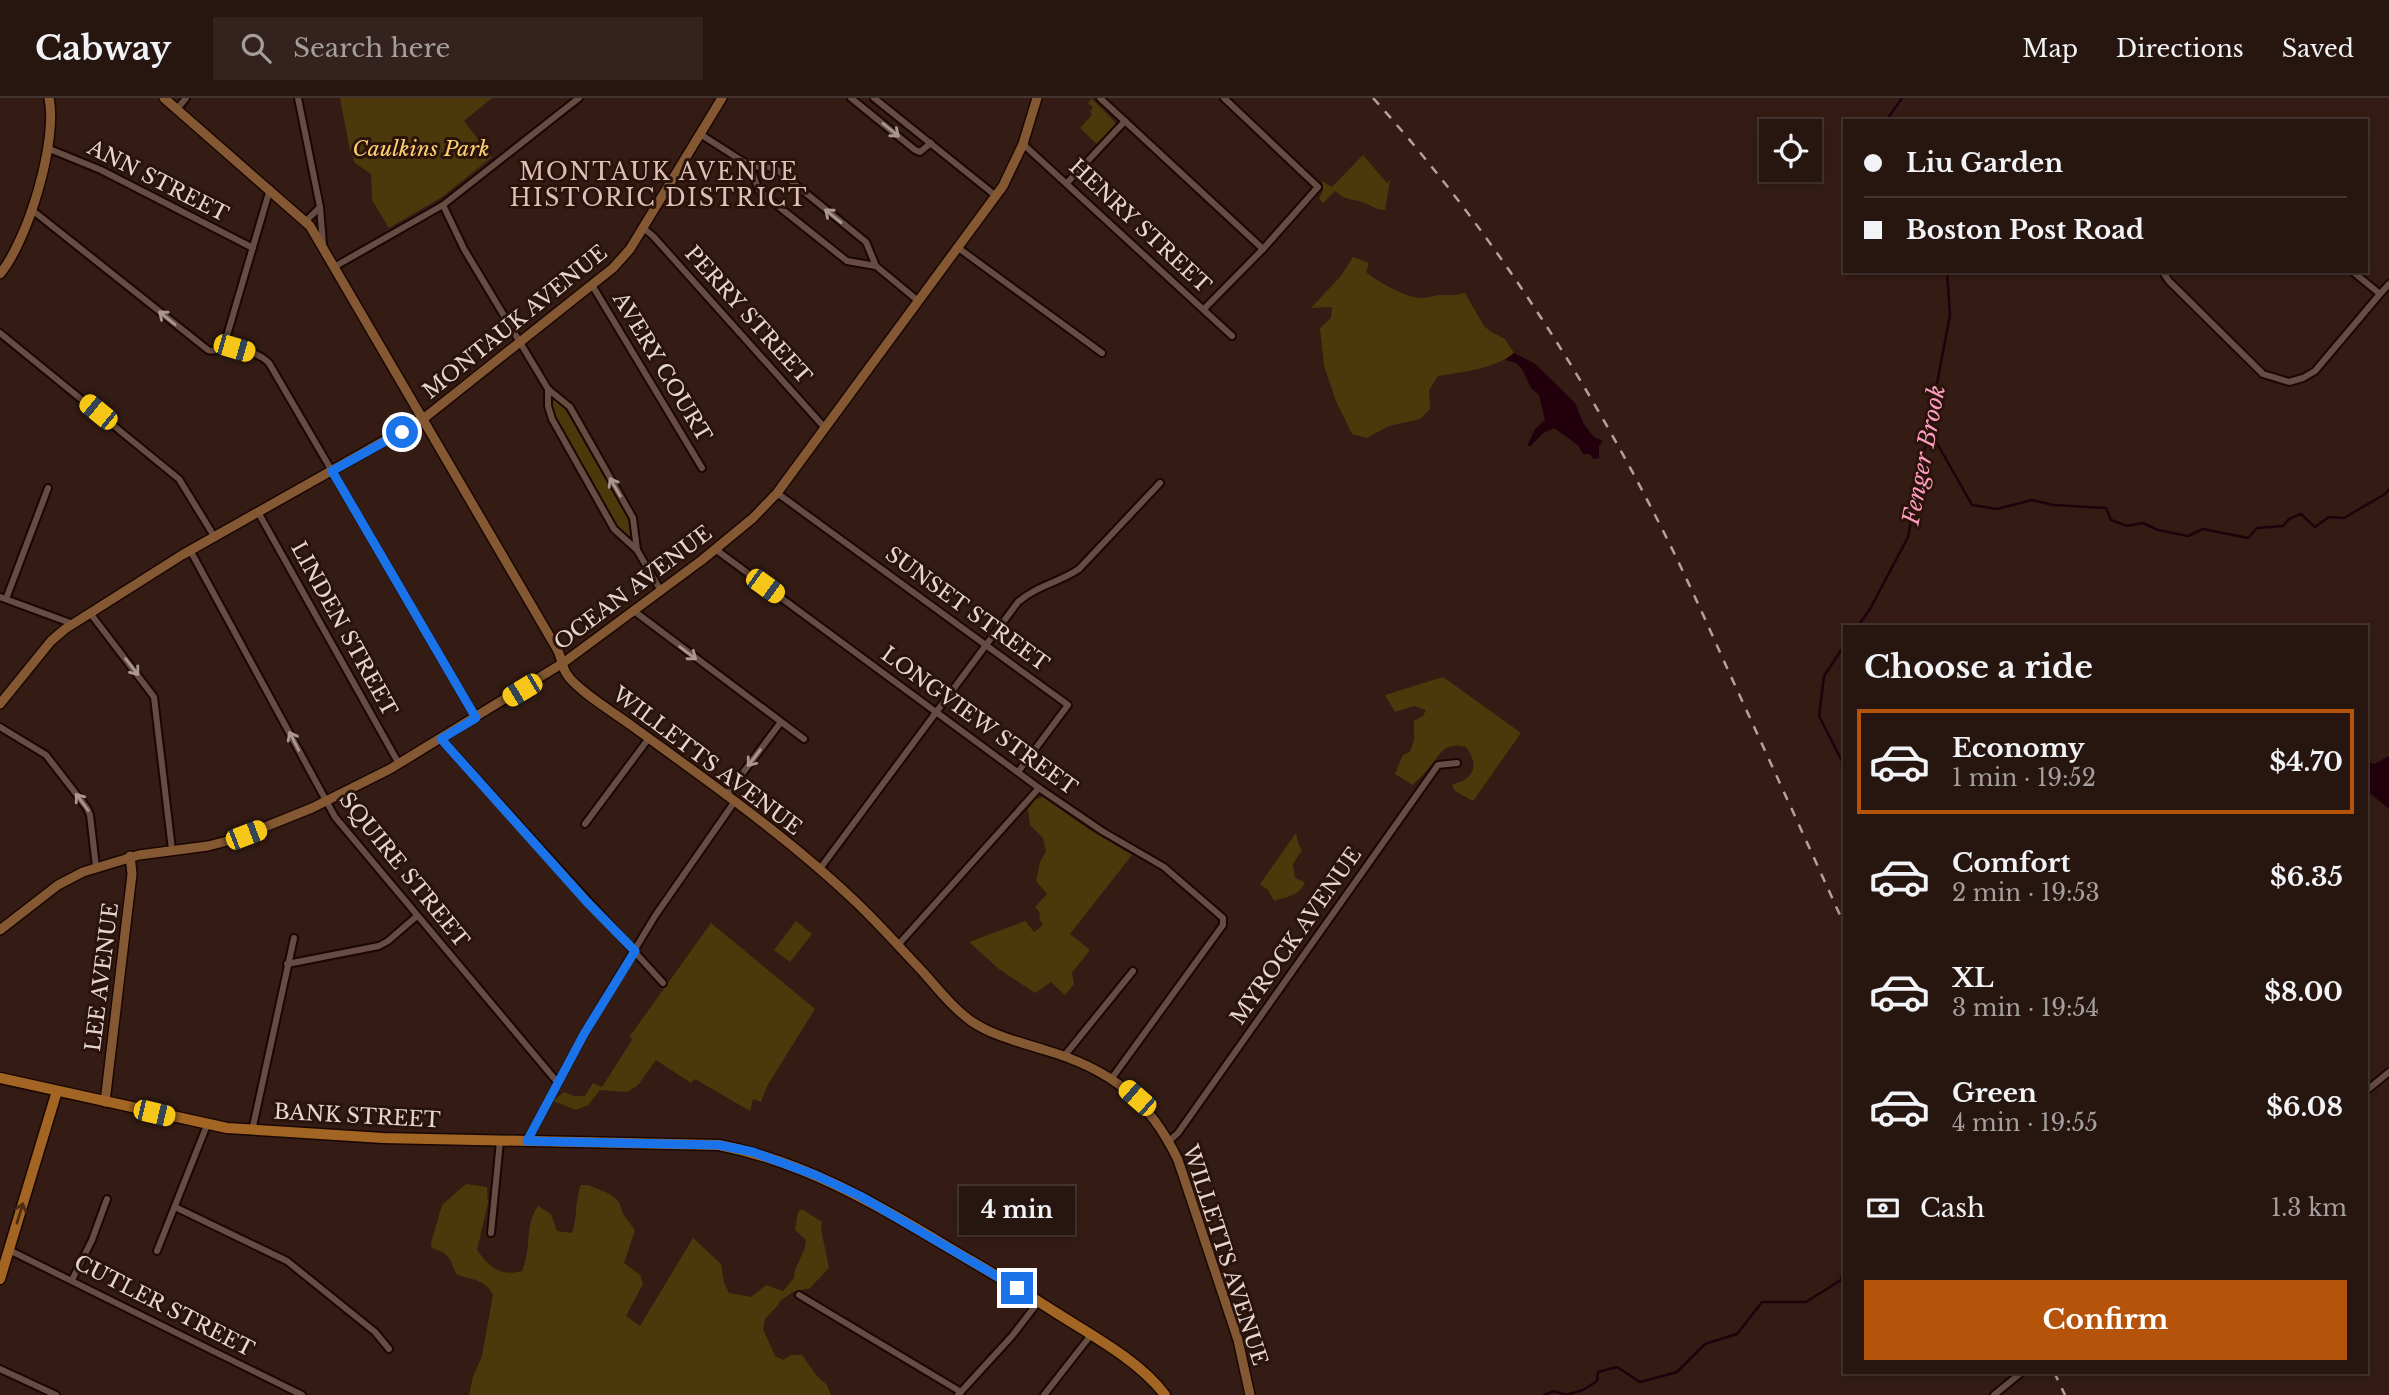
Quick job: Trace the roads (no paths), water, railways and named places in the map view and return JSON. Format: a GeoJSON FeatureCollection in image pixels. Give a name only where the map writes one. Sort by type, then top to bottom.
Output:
{"type":"FeatureCollection","features":[{"type":"Feature","properties":{"kind":"main road"},"geometry":{"type":"LineString","coordinates":[[0,274],[13,254],[38,191],[47,148],[50,98]]}},
{"type":"Feature","properties":{"kind":"main road","name":"WILLETTS AVENUE"},"geometry":{"type":"LineString","coordinates":[[164,98],[306,221],[557,649],[566,673],[572,680],[736,801],[856,901],[946,999],[976,1024],[1004,1037],[1065,1055],[1112,1078],[1143,1105],[1169,1141],[1178,1160],[1238,1341],[1250,1395]]}},
{"type":"Feature","properties":{"kind":"main road","name":"MONTAUK AVENUE"},"geometry":{"type":"LineString","coordinates":[[1,701],[51,641],[73,624],[190,550],[423,419],[592,285],[621,260],[722,98]]}},
{"type":"Feature","properties":{"kind":"main road","name":"OCEAN AVENUE"},"geometry":{"type":"LineString","coordinates":[[0,930],[64,881],[96,867],[130,856],[208,846],[235,839],[325,802],[399,764],[563,663],[715,549],[753,518],[777,493],[996,196],[1009,177],[1023,144],[1037,98]]}},
{"type":"Feature","properties":{"kind":"main road","name":"LEE AVENUE"},"geometry":{"type":"LineString","coordinates":[[105,1102],[132,874],[130,856]]}},
{"type":"Feature","properties":{"kind":"main road","name":"BANK STREET"},"geometry":{"type":"LineString","coordinates":[[0,1078],[207,1125],[251,1131],[366,1138],[719,1145],[753,1152],[778,1160],[860,1196],[1039,1301],[1149,1377],[1165,1395]]}},
{"type":"Feature","properties":{"kind":"main road"},"geometry":{"type":"LineString","coordinates":[[0,1279],[57,1091]]}},
{"type":"Feature","properties":{"kind":"street"},"geometry":{"type":"LineString","coordinates":[[177,109],[186,98]]}},
{"type":"Feature","properties":{"kind":"street"},"geometry":{"type":"LineString","coordinates":[[298,98],[320,206],[323,248]]}},
{"type":"Feature","properties":{"kind":"street"},"geometry":{"type":"LineString","coordinates":[[334,267],[443,205],[579,98]]}},
{"type":"Feature","properties":{"kind":"street"},"geometry":{"type":"LineString","coordinates":[[851,98],[915,150],[920,152],[931,143]]}},
{"type":"Feature","properties":{"kind":"street"},"geometry":{"type":"LineString","coordinates":[[874,98],[996,196]]}},
{"type":"Feature","properties":{"kind":"street"},"geometry":{"type":"LineString","coordinates":[[1100,98],[1263,249]]}},
{"type":"Feature","properties":{"kind":"street"},"geometry":{"type":"LineString","coordinates":[[1203,309],[1263,249],[1318,187],[1224,98]]}},
{"type":"Feature","properties":{"kind":"street"},"geometry":{"type":"LineString","coordinates":[[1067,183],[1125,121]]}},
{"type":"Feature","properties":{"kind":"street"},"geometry":{"type":"LineString","coordinates":[[700,134],[750,166],[775,168],[866,242],[876,266]]}},
{"type":"Feature","properties":{"kind":"street","name":"HENRY STREET"},"geometry":{"type":"LineString","coordinates":[[1023,144],[1232,336]]}},
{"type":"Feature","properties":{"kind":"street","name":"ANN STREET"},"geometry":{"type":"LineString","coordinates":[[47,148],[101,170],[253,248]]}},
{"type":"Feature","properties":{"kind":"street"},"geometry":{"type":"LineString","coordinates":[[750,166],[759,191],[847,261],[876,266],[917,300]]}},
{"type":"Feature","properties":{"kind":"street"},"geometry":{"type":"LineString","coordinates":[[223,349],[270,189]]}},
{"type":"Feature","properties":{"kind":"street"},"geometry":{"type":"LineString","coordinates":[[443,205],[464,249],[548,389],[570,407],[633,518],[637,550]]}},
{"type":"Feature","properties":{"kind":"street"},"geometry":{"type":"LineString","coordinates":[[306,221],[320,206]]}},
{"type":"Feature","properties":{"kind":"street"},"geometry":{"type":"LineString","coordinates":[[32,210],[208,350],[216,352],[231,347],[256,354],[269,363],[476,718]]}},
{"type":"Feature","properties":{"kind":"street","name":"PERRY STREET"},"geometry":{"type":"LineString","coordinates":[[642,228],[653,236],[825,428]]}},
{"type":"Feature","properties":{"kind":"street"},"geometry":{"type":"LineString","coordinates":[[957,247],[1102,353]]}},
{"type":"Feature","properties":{"kind":"street"},"geometry":{"type":"LineString","coordinates":[[2163,273],[2263,374],[2289,382],[2304,378],[2315,371],[2389,284]]}},
{"type":"Feature","properties":{"kind":"street"},"geometry":{"type":"LineString","coordinates":[[2354,273],[2380,294]]}},
{"type":"Feature","properties":{"kind":"street","name":"AVERY COURT"},"geometry":{"type":"LineString","coordinates":[[592,285],[702,468]]}},
{"type":"Feature","properties":{"kind":"street"},"geometry":{"type":"LineString","coordinates":[[0,333],[179,479],[214,536]]}},
{"type":"Feature","properties":{"kind":"street"},"geometry":{"type":"LineString","coordinates":[[548,389],[548,405],[552,419],[614,529],[637,550],[661,591]]}},
{"type":"Feature","properties":{"kind":"street"},"geometry":{"type":"LineString","coordinates":[[819,870],[1018,602],[1032,590],[1067,577],[1079,569],[1160,483]]}},
{"type":"Feature","properties":{"kind":"street"},"geometry":{"type":"LineString","coordinates":[[48,488],[3,598],[73,624]]}},
{"type":"Feature","properties":{"kind":"street","name":"SUNSET STREET"},"geometry":{"type":"LineString","coordinates":[[777,493],[1068,705],[1018,772]]}},
{"type":"Feature","properties":{"kind":"street","name":"LINDEN STREET"},"geometry":{"type":"LineString","coordinates":[[258,512],[399,764]]}},
{"type":"Feature","properties":{"kind":"street","name":"LONGVIEW STREET"},"geometry":{"type":"LineString","coordinates":[[715,549],[1039,788],[1102,831],[1164,867],[1223,918],[1223,925],[1112,1078]]}},
{"type":"Feature","properties":{"kind":"street","name":"SQUIRE STREET"},"geometry":{"type":"LineString","coordinates":[[190,550],[261,678],[325,802],[342,827],[558,1083]]}},
{"type":"Feature","properties":{"kind":"street"},"geometry":{"type":"LineString","coordinates":[[634,611],[804,739]]}},
{"type":"Feature","properties":{"kind":"street"},"geometry":{"type":"LineString","coordinates":[[90,613],[154,696],[172,850]]}},
{"type":"Feature","properties":{"kind":"street"},"geometry":{"type":"LineString","coordinates":[[727,794],[781,722]]}},
{"type":"Feature","properties":{"kind":"street"},"geometry":{"type":"LineString","coordinates":[[0,727],[46,755],[87,808],[96,867]]}},
{"type":"Feature","properties":{"kind":"street"},"geometry":{"type":"LineString","coordinates":[[585,824],[649,738]]}},
{"type":"Feature","properties":{"kind":"street"},"geometry":{"type":"LineString","coordinates":[[441,739],[663,983]]}},
{"type":"Feature","properties":{"kind":"street","name":"MYROCK AVENUE"},"geometry":{"type":"LineString","coordinates":[[1169,1141],[1178,1133],[1438,765],[1457,764]]}},
{"type":"Feature","properties":{"kind":"street"},"geometry":{"type":"LineString","coordinates":[[898,945],[1039,788]]}},
{"type":"Feature","properties":{"kind":"street"},"geometry":{"type":"LineString","coordinates":[[527,1141],[584,1034],[655,916],[736,801]]}},
{"type":"Feature","properties":{"kind":"street"},"geometry":{"type":"LineString","coordinates":[[287,964],[379,946],[417,916]]}},
{"type":"Feature","properties":{"kind":"street"},"geometry":{"type":"LineString","coordinates":[[251,1131],[293,938]]}},
{"type":"Feature","properties":{"kind":"street"},"geometry":{"type":"LineString","coordinates":[[1065,1055],[1133,971]]}},
{"type":"Feature","properties":{"kind":"street"},"geometry":{"type":"LineString","coordinates":[[2368,1089],[2389,1072]]}},
{"type":"Feature","properties":{"kind":"street"},"geometry":{"type":"LineString","coordinates":[[157,1251],[207,1125]]}},
{"type":"Feature","properties":{"kind":"street"},"geometry":{"type":"LineString","coordinates":[[491,1233],[500,1140]]}},
{"type":"Feature","properties":{"kind":"street"},"geometry":{"type":"LineString","coordinates":[[72,1280],[92,1240],[107,1199]]}},
{"type":"Feature","properties":{"kind":"street"},"geometry":{"type":"LineString","coordinates":[[175,1207],[287,1261],[375,1332],[388,1349]]}},
{"type":"Feature","properties":{"kind":"street","name":"CUTLER STREET"},"geometry":{"type":"LineString","coordinates":[[9,1250],[302,1395]]}},
{"type":"Feature","properties":{"kind":"street"},"geometry":{"type":"LineString","coordinates":[[799,1295],[960,1393],[1012,1336],[1039,1301]]}},
{"type":"Feature","properties":{"kind":"street"},"geometry":{"type":"LineString","coordinates":[[1044,1395],[1091,1335]]}},
{"type":"Feature","properties":{"kind":"street"},"geometry":{"type":"LineString","coordinates":[[0,1369],[56,1395]]}},
{"type":"Feature","properties":{"kind":"street"},"geometry":{"type":"LineString","coordinates":[[1994,1395],[2020,1374]]}},
{"type":"Feature","properties":{"kind":"waterway","name":"Fenger Brook"},"geometry":{"type":"LineString","coordinates":[[1887,119],[1902,98]]}},
{"type":"Feature","properties":{"kind":"waterway","name":"Fenger Brook"},"geometry":{"type":"LineString","coordinates":[[1859,625],[1908,537],[1950,315],[1947,273]]}},
{"type":"Feature","properties":{"kind":"waterway"},"geometry":{"type":"LineString","coordinates":[[1929,429],[1972,505],[1997,509],[2032,500],[2053,505],[2106,508],[2111,520],[2127,526],[2143,523],[2158,530],[2188,536],[2203,529],[2248,538],[2257,528],[2283,526],[2289,519],[2301,514],[2315,527],[2329,517],[2344,518],[2389,489]]}},
{"type":"Feature","properties":{"kind":"waterway","name":"Fenger Brook"},"geometry":{"type":"LineString","coordinates":[[1843,648],[1824,676],[1819,716],[1843,763]]}},
{"type":"Feature","properties":{"kind":"waterway","name":"Fenger Brook"},"geometry":{"type":"LineString","coordinates":[[1566,1395],[1583,1390],[1597,1381],[1598,1372],[1617,1367],[1640,1382],[1677,1372],[1705,1344],[1737,1334],[1762,1302],[1806,1302],[1841,1280],[1843,1271]]}},
{"type":"Feature","properties":{"kind":"waterway","name":"Fenger Brook"},"geometry":{"type":"LineString","coordinates":[[1544,1395],[1554,1391],[1566,1395]]}},
{"type":"Feature","properties":{"kind":"railway"},"geometry":{"type":"LineString","coordinates":[[1373,98],[1454,195],[1492,246],[1596,406],[1675,555],[1843,922]]}},
{"type":"Feature","properties":{"kind":"railway"},"geometry":{"type":"LineString","coordinates":[[2055,1374],[2065,1395]]}},
{"type":"Feature","properties":{"kind":"district","name":"MONTAUK AVENUE HISTORIC DISTRICT"},"geometry":{"type":"Point","coordinates":[659,185]}},
{"type":"Feature","properties":{"kind":"park label","name":"Caulkins Park"},"geometry":{"type":"Point","coordinates":[421,149]}}]}
